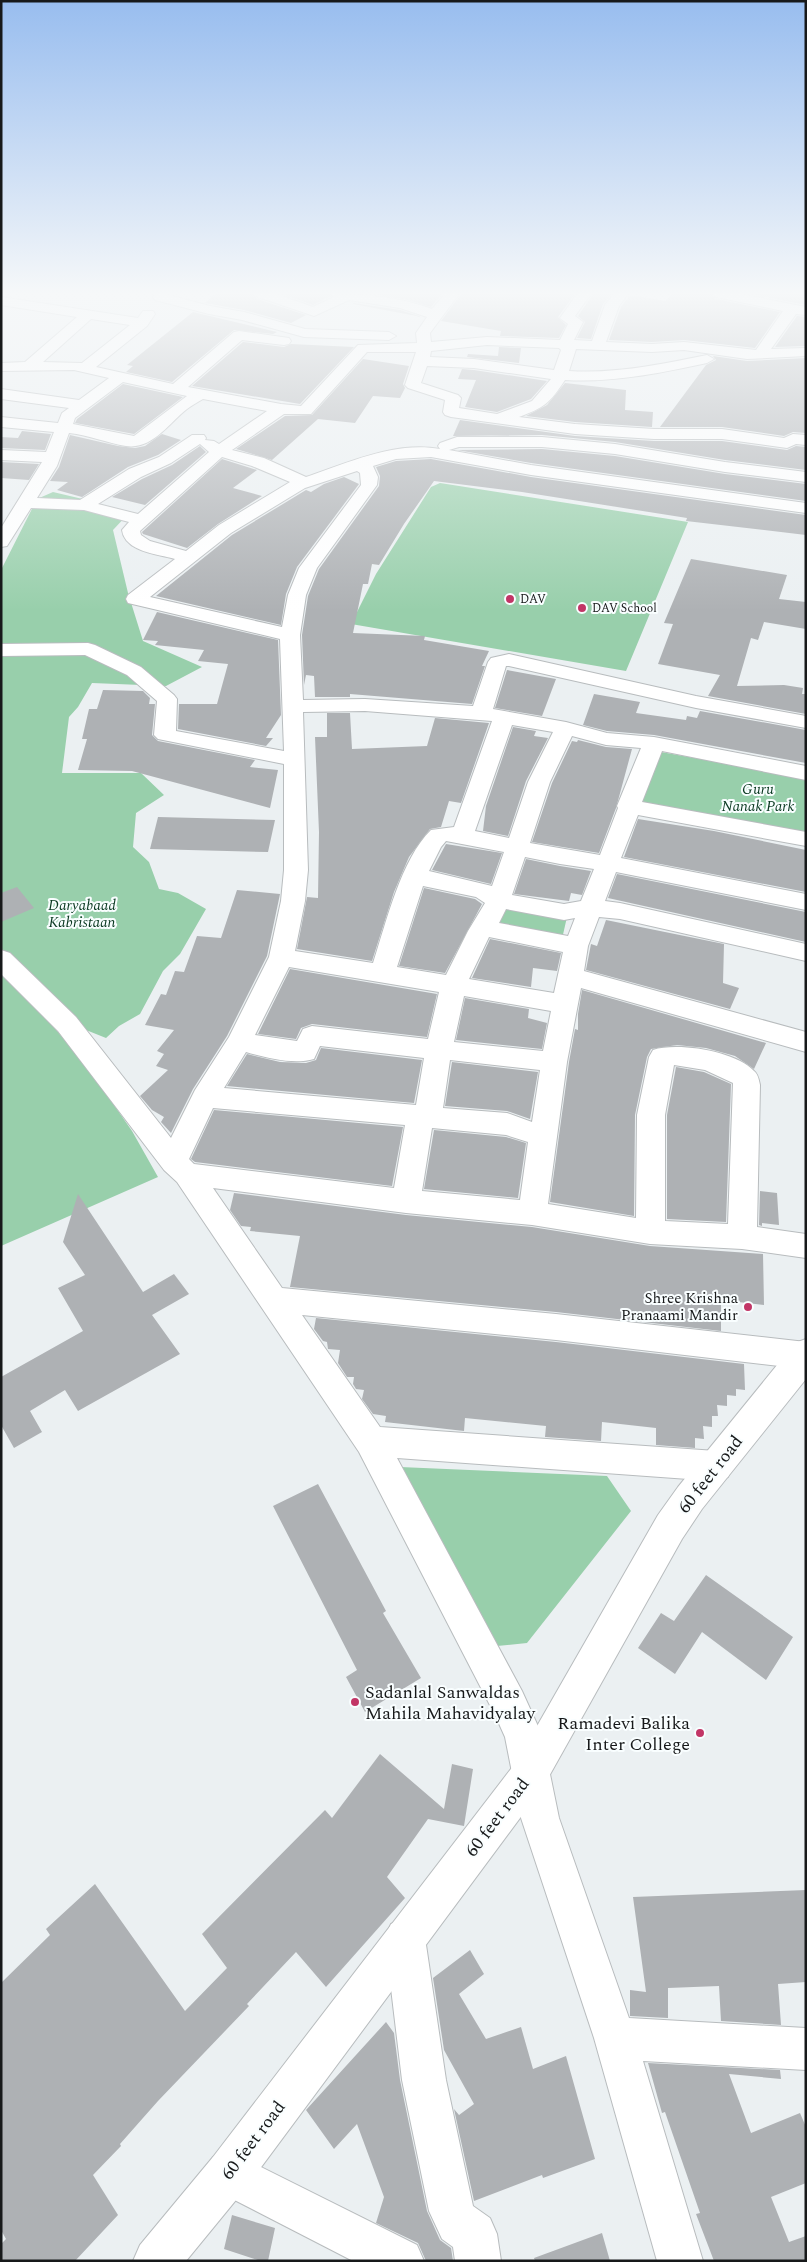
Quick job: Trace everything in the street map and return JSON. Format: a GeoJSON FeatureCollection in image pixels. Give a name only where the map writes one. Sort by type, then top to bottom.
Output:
{"type":"FeatureCollection","features":[{"type":"Feature","properties":{"kind":"street"},"geometry":{"type":"LineString","coordinates":[[42,400],[80,405]]}},
{"type":"Feature","properties":{"kind":"street"},"geometry":{"type":"LineString","coordinates":[[32,425],[45,400]]}},
{"type":"Feature","properties":{"kind":"street"},"geometry":{"type":"LineString","coordinates":[[1,542],[49,466],[68,416],[88,400]]}},
{"type":"Feature","properties":{"kind":"street"},"geometry":{"type":"LineString","coordinates":[[1,422],[100,434],[127,442],[138,441],[191,400]]}},
{"type":"Feature","properties":{"kind":"street"},"geometry":{"type":"LineString","coordinates":[[234,400],[281,409],[305,411],[316,400]]}},
{"type":"Feature","properties":{"kind":"street"},"geometry":{"type":"LineString","coordinates":[[453,400],[450,423],[457,431]]}},
{"type":"Feature","properties":{"kind":"street"},"geometry":{"type":"LineString","coordinates":[[430,452],[449,434],[538,404],[542,400]]}},
{"type":"Feature","properties":{"kind":"street"},"geometry":{"type":"LineString","coordinates":[[189,557],[144,545],[132,537],[131,530],[219,451],[281,409]]}},
{"type":"Feature","properties":{"kind":"street"},"geometry":{"type":"LineString","coordinates":[[451,412],[575,430],[654,434],[722,434],[787,443],[793,439],[806,440]]}},
{"type":"Feature","properties":{"kind":"street"},"geometry":{"type":"LineString","coordinates":[[165,421],[219,451],[258,462],[304,482]]}},
{"type":"Feature","properties":{"kind":"street"},"geometry":{"type":"LineString","coordinates":[[84,505],[135,473],[165,460],[198,438]]}},
{"type":"Feature","properties":{"kind":"street"},"geometry":{"type":"LineString","coordinates":[[430,452],[457,442],[542,442],[615,449],[725,467],[806,477]]}},
{"type":"Feature","properties":{"kind":"street"},"geometry":{"type":"LineString","coordinates":[[290,635],[135,599],[243,517],[304,482],[395,454],[430,452],[531,470],[806,508]]}},
{"type":"Feature","properties":{"kind":"street"},"geometry":{"type":"LineString","coordinates":[[1,455],[52,457]]}},
{"type":"Feature","properties":{"kind":"street"},"geometry":{"type":"LineString","coordinates":[[181,1168],[205,1097],[240,1040],[281,957],[293,901],[296,870],[295,760],[290,635],[299,589],[308,568],[369,485],[370,477],[368,470],[356,465]]}},
{"type":"Feature","properties":{"kind":"street"},"geometry":{"type":"LineString","coordinates":[[26,502],[73,506],[84,505],[140,520]]}},
{"type":"Feature","properties":{"kind":"street"},"geometry":{"type":"LineString","coordinates":[[1,650],[88,649],[134,671],[167,699],[166,735],[295,760]]}},
{"type":"Feature","properties":{"kind":"street"},"geometry":{"type":"LineString","coordinates":[[481,713],[498,662],[509,660],[696,702],[806,722]]}},
{"type":"Feature","properties":{"kind":"street"},"geometry":{"type":"LineString","coordinates":[[292,706],[365,705],[481,713],[566,728],[606,739],[654,743],[806,773]]}},
{"type":"Feature","properties":{"kind":"street"},"geometry":{"type":"LineString","coordinates":[[462,835],[504,717]]}},
{"type":"Feature","properties":{"kind":"street"},"geometry":{"type":"LineString","coordinates":[[420,1115],[428,1114],[453,987],[480,931],[484,928],[498,900],[539,782],[566,728]]}},
{"type":"Feature","properties":{"kind":"street"},"geometry":{"type":"LineString","coordinates":[[532,1213],[554,1062],[576,946],[606,863],[654,743]]}},
{"type":"Feature","properties":{"kind":"street"},"geometry":{"type":"LineString","coordinates":[[628,806],[806,839]]}},
{"type":"Feature","properties":{"kind":"street"},"geometry":{"type":"LineString","coordinates":[[382,974],[414,876],[435,838],[445,834],[462,835],[560,857],[606,863],[806,902]]}},
{"type":"Feature","properties":{"kind":"street"},"geometry":{"type":"LineString","coordinates":[[414,876],[483,891],[498,900],[564,912],[590,908],[646,916],[806,953]]}},
{"type":"Feature","properties":{"kind":"street"},"geometry":{"type":"LineString","coordinates":[[484,928],[576,946]]}},
{"type":"Feature","properties":{"kind":"street"},"geometry":{"type":"LineString","coordinates":[[281,957],[453,987],[566,1004]]}},
{"type":"Feature","properties":{"kind":"street"},"geometry":{"type":"LineString","coordinates":[[1,958],[67,1024],[181,1168],[276,1300],[371,1441],[509,1704],[523,1735],[540,1818],[615,2038],[680,2261]]}},
{"type":"Feature","properties":{"kind":"street"},"geometry":{"type":"LineString","coordinates":[[571,976],[806,1042]]}},
{"type":"Feature","properties":{"kind":"street"},"geometry":{"type":"LineString","coordinates":[[240,1040],[263,1047],[305,1052],[312,1036],[554,1062]]}},
{"type":"Feature","properties":{"kind":"street"},"geometry":{"type":"LineString","coordinates":[[650,1232],[651,1115],[662,1058],[673,1054],[712,1062],[739,1073],[745,1078],[747,1085],[742,1237]]}},
{"type":"Feature","properties":{"kind":"street"},"geometry":{"type":"LineString","coordinates":[[205,1097],[507,1124],[542,1136]]}},
{"type":"Feature","properties":{"kind":"street"},"geometry":{"type":"LineString","coordinates":[[406,1201],[420,1115]]}},
{"type":"Feature","properties":{"kind":"street"},"geometry":{"type":"LineString","coordinates":[[181,1168],[406,1201],[532,1213],[650,1232],[742,1237],[806,1246]]}},
{"type":"Feature","properties":{"kind":"street"},"geometry":{"type":"LineString","coordinates":[[276,1300],[547,1326],[802,1365]]}},
{"type":"Feature","properties":{"kind":"street","name":"60 feet road"},"geometry":{"type":"LineString","coordinates":[[156,2261],[229,2173],[530,1774],[670,1527],[690,1498],[776,1390],[802,1365]]}},
{"type":"Feature","properties":{"kind":"street"},"geometry":{"type":"LineString","coordinates":[[371,1441],[716,1466]]}},
{"type":"Feature","properties":{"kind":"street"},"geometry":{"type":"LineString","coordinates":[[405,1938],[424,2080],[452,2211],[458,2223],[474,2234],[478,2261]]}},
{"type":"Feature","properties":{"kind":"street"},"geometry":{"type":"LineString","coordinates":[[615,2038],[806,2050]]}},
{"type":"Feature","properties":{"kind":"street"},"geometry":{"type":"LineString","coordinates":[[229,2173],[401,2261]]}},
{"type":"Feature","properties":{"kind":"green space","name":"DAV"},"geometry":{"type":"Polygon","coordinates":[[[440,483],[688,522],[626,671],[351,624],[376,574],[431,487],[440,483]]]}},
{"type":"Feature","properties":{"kind":"green space","name":"Daryabaad Kabristaan"},"geometry":{"type":"Polygon","coordinates":[[[53,492],[129,513],[113,530],[128,593],[143,641],[202,667],[166,686],[92,683],[78,707],[69,717],[62,773],[141,773],[164,795],[136,813],[133,847],[149,862],[159,889],[178,893],[206,909],[180,954],[163,971],[140,1014],[119,1026],[106,1038],[81,1028],[1,950],[1,570],[37,499],[53,492]]]}},
{"type":"Feature","properties":{"kind":"green space","name":"Guru Nanak Park"},"geometry":{"type":"Polygon","coordinates":[[[661,752],[806,778],[806,835],[639,803],[661,752]]]}},
{"type":"Feature","properties":{"kind":"green space"},"geometry":{"type":"Polygon","coordinates":[[[505,908],[567,917],[562,939],[498,924],[505,908]]]}},
{"type":"Feature","properties":{"kind":"green space"},"geometry":{"type":"Polygon","coordinates":[[[1,967],[85,1063],[132,1131],[158,1177],[1,1246],[1,967]]]}},
{"type":"Feature","properties":{"kind":"green space"},"geometry":{"type":"Polygon","coordinates":[[[400,1467],[607,1476],[631,1511],[527,1643],[497,1646],[400,1467]]]}},
{"type":"Feature","properties":{"kind":"building"},"geometry":{"type":"Polygon","coordinates":[[[103,400],[180,400],[134,434],[75,423],[77,419],[103,400]]]}},
{"type":"Feature","properties":{"kind":"building"},"geometry":{"type":"Polygon","coordinates":[[[273,400],[304,400],[300,404],[273,400]]]}},
{"type":"Feature","properties":{"kind":"building"},"geometry":{"type":"Polygon","coordinates":[[[326,400],[371,400],[355,423],[318,419],[272,460],[236,449],[285,416],[312,415],[326,400]]]}},
{"type":"Feature","properties":{"kind":"building"},"geometry":{"type":"Polygon","coordinates":[[[468,400],[530,400],[497,412],[465,407],[468,400]]]}},
{"type":"Feature","properties":{"kind":"building"},"geometry":{"type":"Polygon","coordinates":[[[551,400],[626,400],[625,410],[653,412],[652,427],[575,422],[526,416],[547,405],[551,400]]]}},
{"type":"Feature","properties":{"kind":"building"},"geometry":{"type":"Polygon","coordinates":[[[680,400],[806,400],[806,433],[793,432],[784,436],[722,427],[660,427],[680,400]]]}},
{"type":"Feature","properties":{"kind":"building"},"geometry":{"type":"Polygon","coordinates":[[[460,420],[575,436],[654,441],[722,441],[787,450],[796,446],[806,447],[806,470],[725,460],[615,442],[542,435],[453,436],[460,420]]]}},
{"type":"Feature","properties":{"kind":"building"},"geometry":{"type":"Polygon","coordinates":[[[22,431],[51,434],[45,450],[1,448],[1,437],[18,438],[22,431]]]}},
{"type":"Feature","properties":{"kind":"building"},"geometry":{"type":"Polygon","coordinates":[[[162,434],[181,440],[158,455],[128,467],[82,497],[57,490],[68,482],[50,481],[59,467],[70,435],[135,448],[145,446],[162,434]]]}},
{"type":"Feature","properties":{"kind":"building"},"geometry":{"type":"Polygon","coordinates":[[[200,446],[206,452],[145,505],[112,497],[142,479],[172,465],[200,446]]]}},
{"type":"Feature","properties":{"kind":"building"},"geometry":{"type":"Polygon","coordinates":[[[542,449],[615,456],[725,474],[806,484],[806,501],[531,463],[457,450],[542,449]]]}},
{"type":"Feature","properties":{"kind":"building"},"geometry":{"type":"Polygon","coordinates":[[[222,459],[257,470],[233,488],[262,496],[218,524],[187,548],[143,534],[142,532],[222,459]]]}},
{"type":"Feature","properties":{"kind":"building"},"geometry":{"type":"Polygon","coordinates":[[[431,459],[531,477],[806,515],[806,535],[686,521],[687,518],[522,492],[434,481],[404,524],[379,565],[372,564],[368,584],[363,584],[353,633],[425,636],[424,640],[489,651],[482,666],[485,666],[472,704],[350,694],[350,697],[315,697],[314,676],[306,675],[304,685],[302,635],[308,596],[319,569],[379,486],[380,476],[376,467],[396,461],[431,459]]]}},
{"type":"Feature","properties":{"kind":"building"},"geometry":{"type":"Polygon","coordinates":[[[1,462],[39,464],[29,480],[1,478],[1,462]]]}},
{"type":"Feature","properties":{"kind":"building"},"geometry":{"type":"Polygon","coordinates":[[[344,477],[359,484],[297,567],[286,594],[281,625],[156,596],[232,535],[306,490],[311,492],[324,484],[344,477]]]}},
{"type":"Feature","properties":{"kind":"building"},"geometry":{"type":"Polygon","coordinates":[[[691,559],[787,575],[779,599],[806,602],[806,629],[764,622],[758,640],[751,638],[737,686],[784,685],[803,688],[802,694],[806,694],[806,714],[708,696],[720,675],[658,664],[673,624],[664,623],[691,559]]]}},
{"type":"Feature","properties":{"kind":"building"},"geometry":{"type":"Polygon","coordinates":[[[157,612],[278,640],[281,715],[266,738],[273,738],[266,746],[178,729],[179,704],[217,704],[228,664],[198,661],[204,650],[155,645],[158,641],[143,640],[157,612]]]}},
{"type":"Feature","properties":{"kind":"building"},"geometry":{"type":"Polygon","coordinates":[[[507,670],[556,679],[542,716],[495,708],[507,670]]]}},
{"type":"Feature","properties":{"kind":"building"},"geometry":{"type":"Polygon","coordinates":[[[103,690],[143,691],[150,698],[149,704],[155,704],[152,735],[158,741],[255,760],[250,767],[278,770],[270,808],[132,771],[78,770],[87,739],[82,739],[89,709],[97,709],[103,690]]]}},
{"type":"Feature","properties":{"kind":"building"},"geometry":{"type":"Polygon","coordinates":[[[594,694],[640,702],[636,713],[686,720],[687,716],[697,718],[700,711],[806,730],[806,763],[654,735],[607,731],[583,725],[594,694]]]}},
{"type":"Feature","properties":{"kind":"building"},"geometry":{"type":"Polygon","coordinates":[[[327,713],[350,713],[352,749],[427,746],[435,718],[489,723],[461,803],[449,801],[441,827],[430,829],[409,857],[394,892],[372,961],[297,949],[307,897],[318,898],[319,832],[315,737],[327,737],[327,713]]]}},
{"type":"Feature","properties":{"kind":"building"},"geometry":{"type":"Polygon","coordinates":[[[513,727],[536,731],[534,736],[548,738],[526,781],[508,836],[483,831],[486,806],[513,727]]]}},
{"type":"Feature","properties":{"kind":"building"},"geometry":{"type":"Polygon","coordinates":[[[578,740],[606,747],[632,749],[616,808],[599,853],[532,842],[552,783],[572,741],[577,742],[578,740]]]}},
{"type":"Feature","properties":{"kind":"building"},"geometry":{"type":"Polygon","coordinates":[[[158,817],[275,820],[268,852],[150,849],[158,817]]]}},
{"type":"Feature","properties":{"kind":"building"},"geometry":{"type":"Polygon","coordinates":[[[638,819],[714,831],[806,850],[806,892],[624,857],[638,819]]]}},
{"type":"Feature","properties":{"kind":"building"},"geometry":{"type":"Polygon","coordinates":[[[446,844],[502,853],[491,884],[432,870],[446,844]]]}},
{"type":"Feature","properties":{"kind":"building"},"geometry":{"type":"Polygon","coordinates":[[[526,859],[591,871],[582,895],[571,893],[569,901],[514,894],[526,859]]]}},
{"type":"Feature","properties":{"kind":"building"},"geometry":{"type":"Polygon","coordinates":[[[617,874],[806,912],[806,942],[608,898],[617,874]]]}},
{"type":"Feature","properties":{"kind":"building"},"geometry":{"type":"Polygon","coordinates":[[[17,887],[34,908],[1,922],[1,893],[17,887]]]}},
{"type":"Feature","properties":{"kind":"building"},"geometry":{"type":"Polygon","coordinates":[[[424,888],[475,899],[482,904],[445,973],[399,966],[424,888]]]}},
{"type":"Feature","properties":{"kind":"building"},"geometry":{"type":"Polygon","coordinates":[[[237,890],[280,894],[267,956],[227,1036],[193,1089],[171,1133],[161,1122],[164,1117],[152,1110],[140,1096],[168,1070],[156,1066],[164,1054],[157,1051],[174,1030],[145,1025],[161,994],[166,995],[175,971],[184,972],[197,936],[221,938],[237,890]]]}},
{"type":"Feature","properties":{"kind":"building"},"geometry":{"type":"Polygon","coordinates":[[[606,920],[724,944],[723,983],[739,988],[730,1009],[586,970],[591,944],[597,946],[606,920]]]}},
{"type":"Feature","properties":{"kind":"building"},"geometry":{"type":"Polygon","coordinates":[[[490,939],[561,953],[557,971],[533,968],[531,987],[472,978],[490,939]]]}},
{"type":"Feature","properties":{"kind":"building"},"geometry":{"type":"Polygon","coordinates":[[[290,969],[437,994],[427,1037],[312,1024],[301,1028],[296,1039],[258,1034],[290,969]]]}},
{"type":"Feature","properties":{"kind":"building"},"geometry":{"type":"Polygon","coordinates":[[[582,990],[766,1043],[754,1069],[735,1056],[706,1048],[677,1045],[651,1049],[647,1057],[635,1115],[634,1216],[550,1202],[569,1062],[575,1029],[578,1030],[578,1014],[582,990]]]}},
{"type":"Feature","properties":{"kind":"building"},"geometry":{"type":"Polygon","coordinates":[[[465,998],[529,1009],[528,1018],[547,1023],[542,1049],[456,1040],[465,998]]]}},
{"type":"Feature","properties":{"kind":"building"},"geometry":{"type":"Polygon","coordinates":[[[321,1048],[422,1060],[414,1103],[227,1086],[247,1054],[280,1062],[306,1063],[316,1060],[321,1048]]]}},
{"type":"Feature","properties":{"kind":"building"},"geometry":{"type":"Polygon","coordinates":[[[452,1062],[538,1072],[530,1119],[507,1111],[445,1106],[452,1062]]]}},
{"type":"Feature","properties":{"kind":"building"},"geometry":{"type":"Polygon","coordinates":[[[676,1067],[704,1072],[731,1084],[726,1222],[667,1219],[667,1115],[676,1067]]]}},
{"type":"Feature","properties":{"kind":"building"},"geometry":{"type":"Polygon","coordinates":[[[214,1110],[403,1127],[392,1186],[195,1162],[191,1159],[214,1110]]]}},
{"type":"Feature","properties":{"kind":"building"},"geometry":{"type":"Polygon","coordinates":[[[434,1130],[506,1137],[526,1143],[518,1198],[424,1189],[434,1130]]]}},
{"type":"Feature","properties":{"kind":"building"},"geometry":{"type":"Polygon","coordinates":[[[760,1191],[777,1193],[779,1225],[762,1223],[762,1226],[759,1225],[760,1191]]]}},
{"type":"Feature","properties":{"kind":"building"},"geometry":{"type":"Polygon","coordinates":[[[234,1193],[406,1215],[532,1227],[650,1246],[763,1254],[764,1305],[721,1300],[721,1331],[556,1312],[290,1287],[300,1236],[250,1231],[251,1227],[241,1226],[230,1210],[234,1193]]]}},
{"type":"Feature","properties":{"kind":"building"},"geometry":{"type":"Polygon","coordinates":[[[78,1194],[143,1292],[174,1274],[189,1294],[152,1315],[180,1354],[78,1411],[65,1390],[30,1411],[42,1432],[14,1448],[1,1425],[1,1377],[83,1331],[58,1288],[85,1275],[63,1242],[78,1194]]]}},
{"type":"Feature","properties":{"kind":"building"},"geometry":{"type":"Polygon","coordinates":[[[316,1318],[556,1342],[744,1364],[745,1390],[736,1389],[736,1396],[727,1395],[727,1406],[717,1405],[718,1416],[712,1416],[712,1427],[703,1426],[704,1439],[695,1438],[695,1448],[656,1445],[656,1428],[602,1422],[601,1441],[545,1437],[546,1426],[465,1418],[464,1431],[385,1422],[386,1416],[373,1414],[362,1399],[364,1390],[356,1389],[353,1384],[354,1377],[347,1377],[338,1363],[340,1350],[328,1349],[327,1342],[323,1341],[314,1329],[316,1318]]]}},
{"type":"Feature","properties":{"kind":"building"},"geometry":{"type":"Polygon","coordinates":[[[318,1484],[386,1611],[383,1613],[421,1678],[365,1712],[346,1677],[357,1670],[273,1506],[318,1484]]]}},
{"type":"Feature","properties":{"kind":"building"},"geometry":{"type":"Polygon","coordinates":[[[706,1575],[793,1637],[766,1680],[702,1632],[675,1674],[638,1648],[661,1613],[674,1621],[706,1575]]]}},
{"type":"Feature","properties":{"kind":"building"},"geometry":{"type":"Polygon","coordinates":[[[380,1754],[444,1809],[452,1764],[473,1769],[464,1826],[428,1819],[387,1877],[405,1898],[326,1987],[296,1952],[247,2004],[249,2006],[158,2101],[120,2144],[121,2146],[93,2175],[118,2215],[75,2261],[1,2261],[1,2244],[6,2239],[1,2230],[1,1983],[50,1935],[46,1929],[95,1884],[185,2011],[227,1968],[202,1934],[325,1810],[332,1818],[380,1754]]]}},
{"type":"Feature","properties":{"kind":"building"},"geometry":{"type":"Polygon","coordinates":[[[806,1890],[806,1982],[778,1984],[781,2025],[721,2021],[719,1986],[668,1988],[668,2018],[630,2016],[630,1990],[646,1992],[633,1897],[806,1890]]]}},
{"type":"Feature","properties":{"kind":"building"},"geometry":{"type":"Polygon","coordinates":[[[470,1950],[484,1974],[459,1994],[486,2039],[521,2027],[533,2069],[566,2056],[595,2159],[543,2178],[542,2175],[474,2201],[454,2109],[459,2115],[474,2104],[444,2050],[433,1978],[470,1950]]]}},
{"type":"Feature","properties":{"kind":"building"},"geometry":{"type":"Polygon","coordinates":[[[386,2022],[394,2033],[400,2080],[427,2211],[440,2240],[451,2248],[453,2261],[426,2261],[418,2243],[376,2223],[384,2197],[357,2124],[334,2149],[306,2110],[386,2022]]]}},
{"type":"Feature","properties":{"kind":"building"},"geometry":{"type":"Polygon","coordinates":[[[648,2063],[780,2070],[781,2079],[729,2074],[751,2133],[800,2113],[806,2127],[806,2183],[771,2197],[789,2242],[806,2236],[806,2261],[714,2261],[696,2214],[700,2213],[665,2112],[662,2113],[648,2063]]]}},
{"type":"Feature","properties":{"kind":"building"},"geometry":{"type":"Polygon","coordinates":[[[232,2215],[275,2228],[268,2261],[261,2261],[224,2249],[232,2215]]]}},
{"type":"Feature","properties":{"kind":"building"},"geometry":{"type":"Polygon","coordinates":[[[602,2233],[610,2261],[535,2261],[534,2258],[602,2233]]]}},
{"type":"Feature","properties":{"kind":"place","name":"DAV"},"geometry":{"type":"Point","coordinates":[510,599]}},
{"type":"Feature","properties":{"kind":"place","name":"DAV School"},"geometry":{"type":"Point","coordinates":[582,608]}},
{"type":"Feature","properties":{"kind":"place","name":"Shree Krishna Pranaami Mandir"},"geometry":{"type":"Point","coordinates":[748,1307]}},
{"type":"Feature","properties":{"kind":"place","name":"Sadanlal Sanwaldas Mahila Mahavidyalay"},"geometry":{"type":"Point","coordinates":[355,1702]}},
{"type":"Feature","properties":{"kind":"place","name":"Ramadevi Balika Inter College"},"geometry":{"type":"Point","coordinates":[700,1733]}}]}
